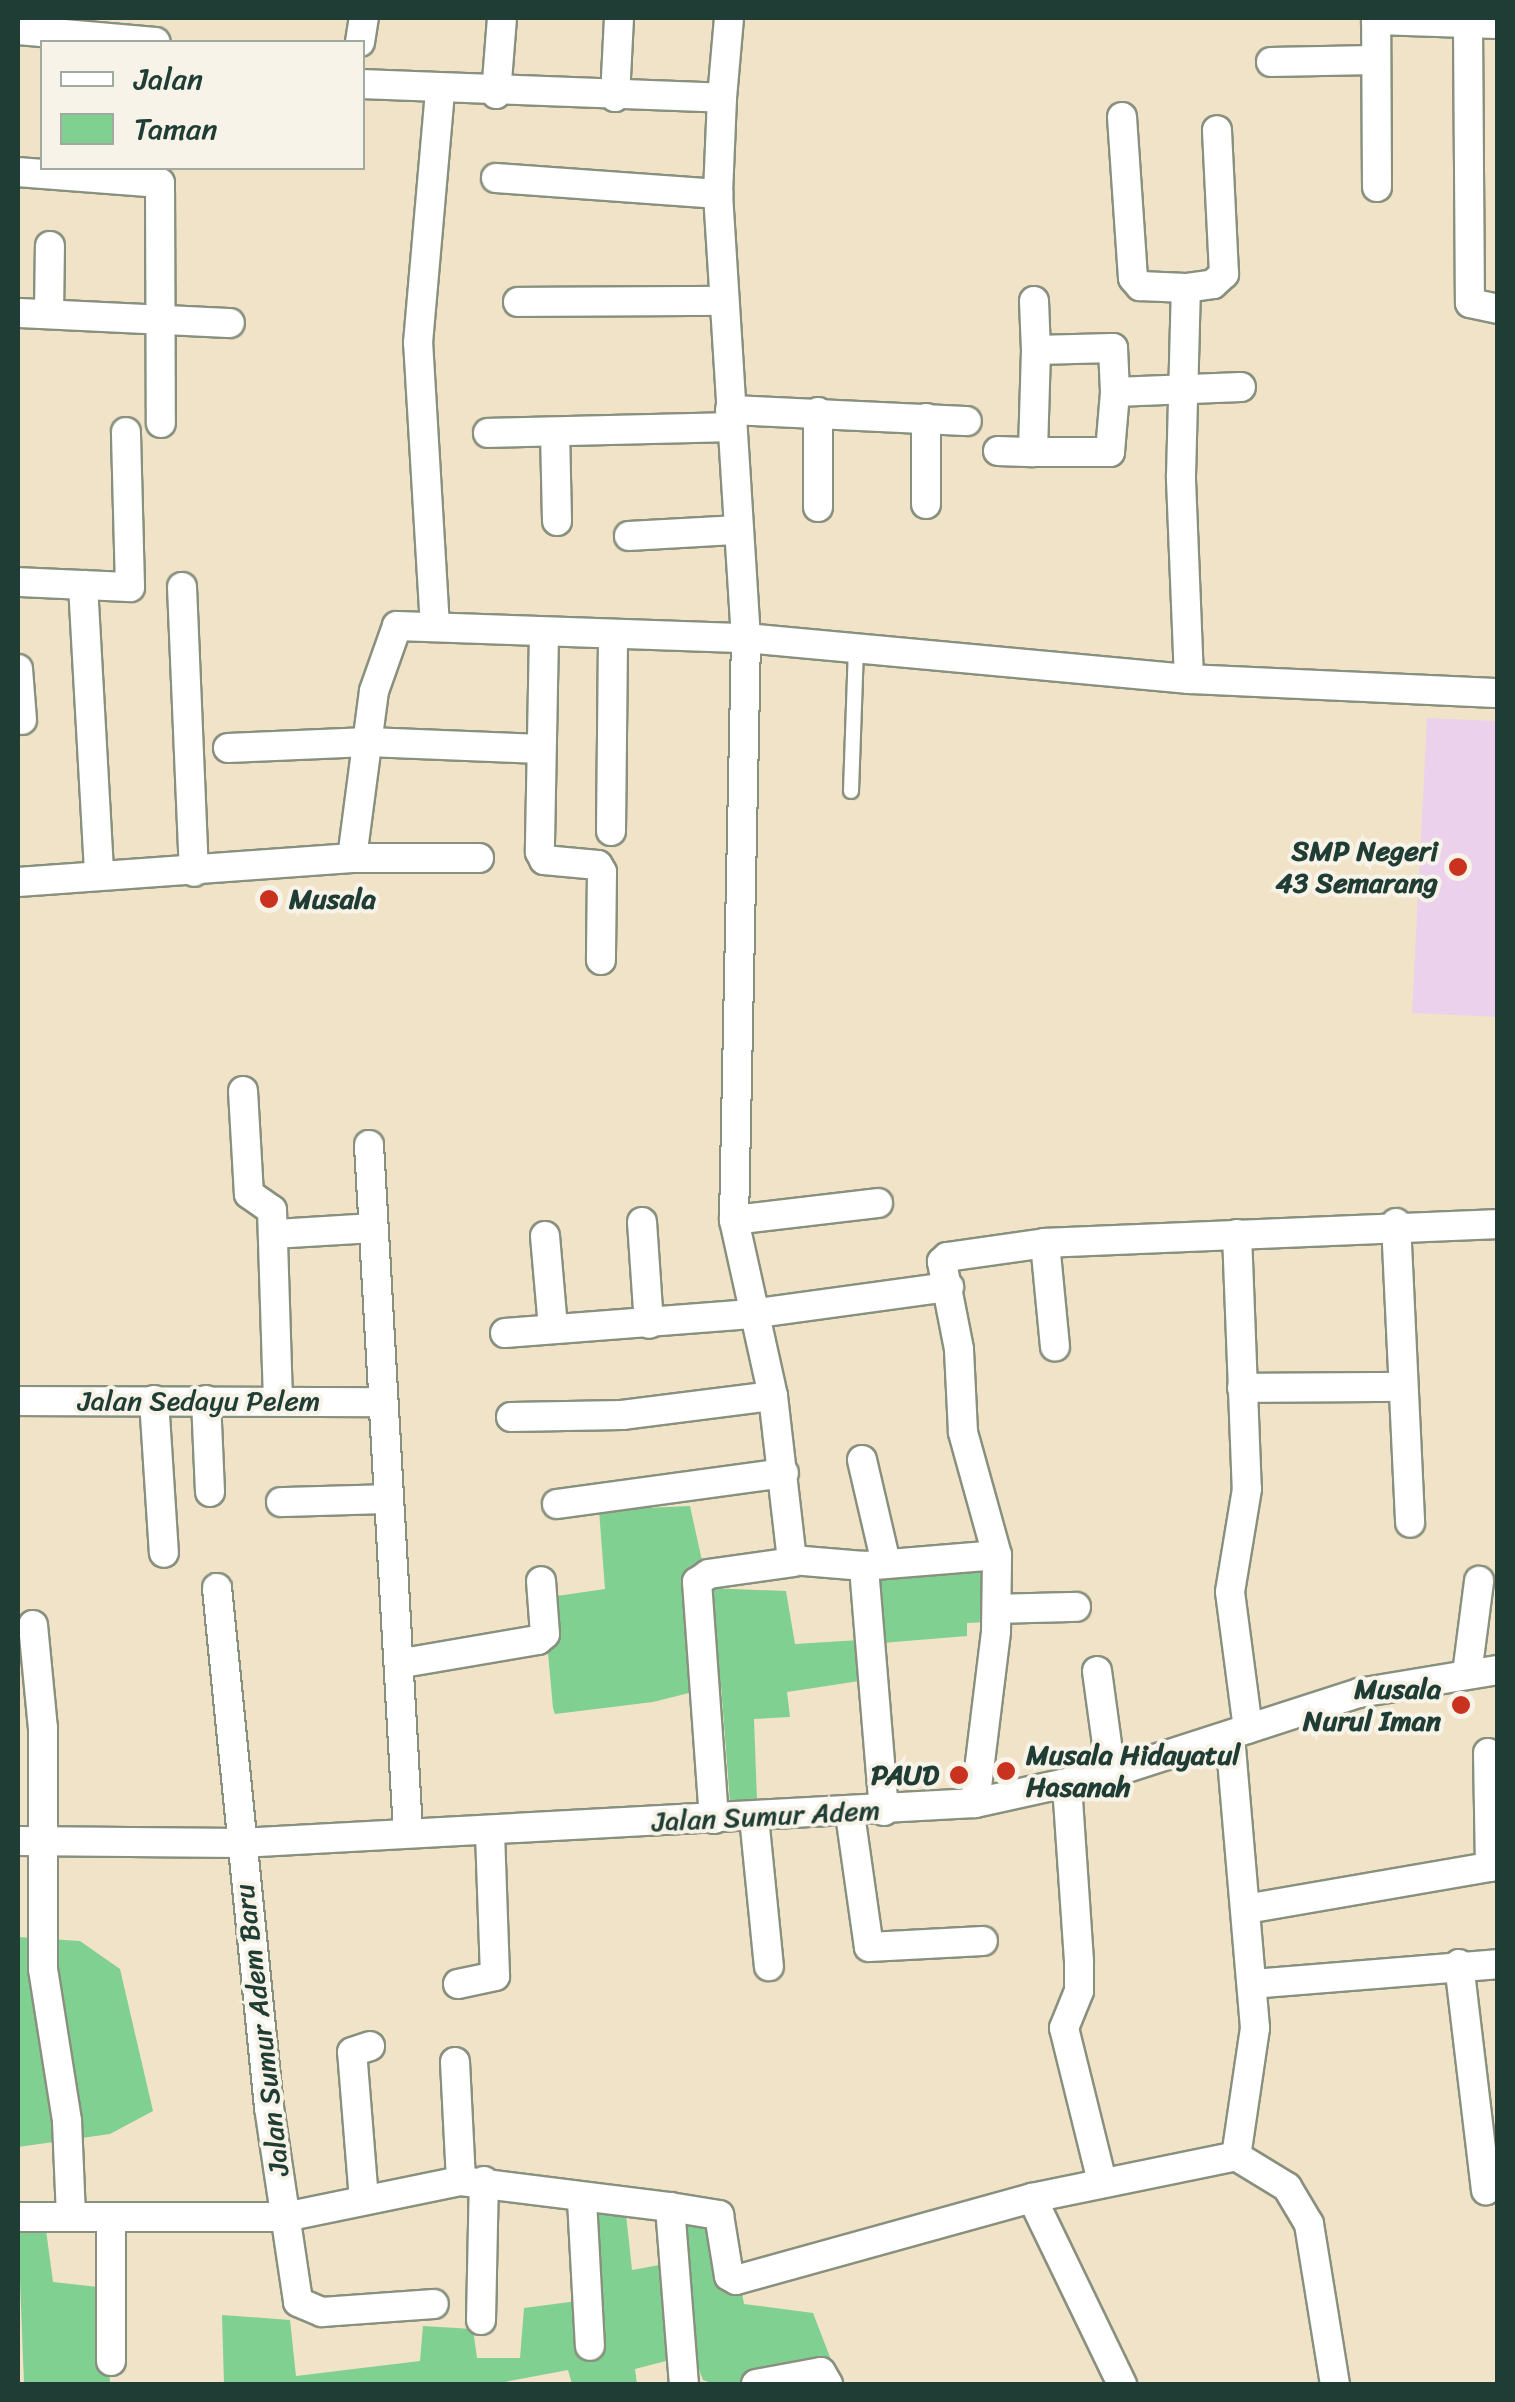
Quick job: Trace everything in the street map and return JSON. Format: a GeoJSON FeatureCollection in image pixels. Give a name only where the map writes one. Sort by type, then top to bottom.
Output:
{"type":"FeatureCollection","features":[{"type":"Feature","properties":{"kind":"street"},"geometry":{"type":"LineString","coordinates":[[496,94],[502,18]]}},
{"type":"Feature","properties":{"kind":"street"},"geometry":{"type":"LineString","coordinates":[[615,96],[619,18]]}},
{"type":"Feature","properties":{"kind":"street"},"geometry":{"type":"LineString","coordinates":[[728,18],[718,194],[746,638],[734,1220],[751,1314],[773,1396],[793,1562]]}},
{"type":"Feature","properties":{"kind":"street"},"geometry":{"type":"LineString","coordinates":[[1377,187],[1376,19],[1498,24]]}},
{"type":"Feature","properties":{"kind":"street"},"geometry":{"type":"LineString","coordinates":[[1468,25],[1470,303],[1498,309]]}},
{"type":"Feature","properties":{"kind":"street"},"geometry":{"type":"LineString","coordinates":[[18,30],[138,33]]}},
{"type":"Feature","properties":{"kind":"street"},"geometry":{"type":"LineString","coordinates":[[1271,62],[1374,60]]}},
{"type":"Feature","properties":{"kind":"street"},"geometry":{"type":"LineString","coordinates":[[365,84],[496,94],[722,98]]}},
{"type":"Feature","properties":{"kind":"street"},"geometry":{"type":"LineString","coordinates":[[434,621],[418,343],[440,91]]}},
{"type":"Feature","properties":{"kind":"street"},"geometry":{"type":"LineString","coordinates":[[1122,117],[1133,278],[1140,286],[1186,288],[1213,284],[1224,274],[1216,130]]}},
{"type":"Feature","properties":{"kind":"street"},"geometry":{"type":"LineString","coordinates":[[18,172],[160,183],[160,424]]}},
{"type":"Feature","properties":{"kind":"street"},"geometry":{"type":"LineString","coordinates":[[496,178],[718,194]]}},
{"type":"Feature","properties":{"kind":"street"},"geometry":{"type":"LineString","coordinates":[[49,314],[50,246]]}},
{"type":"Feature","properties":{"kind":"street"},"geometry":{"type":"LineString","coordinates":[[1186,288],[1187,389],[1181,476],[1189,679]]}},
{"type":"Feature","properties":{"kind":"street"},"geometry":{"type":"LineString","coordinates":[[1033,452],[1034,301]]}},
{"type":"Feature","properties":{"kind":"street"},"geometry":{"type":"LineString","coordinates":[[518,302],[724,302]]}},
{"type":"Feature","properties":{"kind":"street"},"geometry":{"type":"LineString","coordinates":[[18,314],[230,323]]}},
{"type":"Feature","properties":{"kind":"street"},"geometry":{"type":"LineString","coordinates":[[998,451],[1110,452],[1113,348],[1036,350]]}},
{"type":"Feature","properties":{"kind":"street"},"geometry":{"type":"LineString","coordinates":[[1114,392],[1242,387]]}},
{"type":"Feature","properties":{"kind":"street"},"geometry":{"type":"LineString","coordinates":[[818,412],[818,507]]}},
{"type":"Feature","properties":{"kind":"street"},"geometry":{"type":"LineString","coordinates":[[488,433],[555,432],[818,412],[967,421]]}},
{"type":"Feature","properties":{"kind":"street"},"geometry":{"type":"LineString","coordinates":[[926,418],[926,504]]}},
{"type":"Feature","properties":{"kind":"street"},"geometry":{"type":"LineString","coordinates":[[18,582],[130,587],[126,432]]}},
{"type":"Feature","properties":{"kind":"street"},"geometry":{"type":"LineString","coordinates":[[555,432],[558,521]]}},
{"type":"Feature","properties":{"kind":"street"},"geometry":{"type":"LineString","coordinates":[[629,536],[738,530]]}},
{"type":"Feature","properties":{"kind":"street"},"geometry":{"type":"LineString","coordinates":[[84,585],[99,876]]}},
{"type":"Feature","properties":{"kind":"street"},"geometry":{"type":"LineString","coordinates":[[182,587],[194,872]]}},
{"type":"Feature","properties":{"kind":"street"},"geometry":{"type":"LineString","coordinates":[[352,858],[374,692],[398,626],[434,621],[544,634],[746,638],[1189,679],[1498,693]]}},
{"type":"Feature","properties":{"kind":"street"},"geometry":{"type":"LineString","coordinates":[[544,634],[540,852],[544,860],[598,865],[602,872],[601,960]]}},
{"type":"Feature","properties":{"kind":"street"},"geometry":{"type":"LineString","coordinates":[[611,831],[613,634]]}},
{"type":"Feature","properties":{"kind":"street"},"geometry":{"type":"LineString","coordinates":[[18,669],[22,720]]}},
{"type":"Feature","properties":{"kind":"street"},"geometry":{"type":"LineString","coordinates":[[228,748],[368,742],[541,749]]}},
{"type":"Feature","properties":{"kind":"street"},"geometry":{"type":"LineString","coordinates":[[18,882],[352,858],[480,858]]}},
{"type":"Feature","properties":{"kind":"street"},"geometry":{"type":"LineString","coordinates":[[243,1090],[249,1194],[270,1205],[274,1234],[278,1400]]}},
{"type":"Feature","properties":{"kind":"street"},"geometry":{"type":"LineString","coordinates":[[369,1145],[380,1402],[402,1662],[408,1832]]}},
{"type":"Feature","properties":{"kind":"street"},"geometry":{"type":"LineString","coordinates":[[734,1220],[878,1204]]}},
{"type":"Feature","properties":{"kind":"street"},"geometry":{"type":"LineString","coordinates":[[642,1222],[649,1324]]}},
{"type":"Feature","properties":{"kind":"street"},"geometry":{"type":"LineString","coordinates":[[1396,1223],[1400,1387],[1410,1523]]}},
{"type":"Feature","properties":{"kind":"street"},"geometry":{"type":"LineString","coordinates":[[975,1803],[997,1609],[997,1555],[963,1432],[949,1287],[942,1262],[952,1254],[1045,1243],[1396,1223],[1498,1224]]}},
{"type":"Feature","properties":{"kind":"street"},"geometry":{"type":"LineString","coordinates":[[274,1234],[372,1228]]}},
{"type":"Feature","properties":{"kind":"street"},"geometry":{"type":"LineString","coordinates":[[1236,2156],[1255,2058],[1229,1581],[1246,1505],[1237,1234]]}},
{"type":"Feature","properties":{"kind":"street"},"geometry":{"type":"LineString","coordinates":[[545,1236],[553,1328]]}},
{"type":"Feature","properties":{"kind":"street"},"geometry":{"type":"LineString","coordinates":[[1045,1243],[1055,1347]]}},
{"type":"Feature","properties":{"kind":"street"},"geometry":{"type":"LineString","coordinates":[[505,1333],[751,1314],[949,1287]]}},
{"type":"Feature","properties":{"kind":"street"},"geometry":{"type":"LineString","coordinates":[[1242,1388],[1400,1387]]}},
{"type":"Feature","properties":{"kind":"street"},"geometry":{"type":"LineString","coordinates":[[512,1417],[622,1415],[773,1396]]}},
{"type":"Feature","properties":{"kind":"street"},"geometry":{"type":"LineString","coordinates":[[154,1400],[164,1553]]}},
{"type":"Feature","properties":{"kind":"street"},"geometry":{"type":"LineString","coordinates":[[206,1400],[210,1492]]}},
{"type":"Feature","properties":{"kind":"street","name":"Jalan Sedayu Pelem"},"geometry":{"type":"LineString","coordinates":[[18,1401],[380,1402]]}},
{"type":"Feature","properties":{"kind":"street"},"geometry":{"type":"LineString","coordinates":[[862,1460],[875,1564],[884,1811]]}},
{"type":"Feature","properties":{"kind":"street"},"geometry":{"type":"LineString","coordinates":[[557,1504],[784,1473]]}},
{"type":"Feature","properties":{"kind":"street"},"geometry":{"type":"LineString","coordinates":[[281,1502],[388,1499]]}},
{"type":"Feature","properties":{"kind":"street"},"geometry":{"type":"LineString","coordinates":[[714,1819],[697,1582],[710,1574],[793,1562],[875,1564],[997,1555]]}},
{"type":"Feature","properties":{"kind":"street"},"geometry":{"type":"LineString","coordinates":[[402,1662],[538,1640],[545,1634],[541,1581]]}},
{"type":"Feature","properties":{"kind":"street"},"geometry":{"type":"LineString","coordinates":[[1467,1674],[1479,1581]]}},
{"type":"Feature","properties":{"kind":"street","name":"Jalan Sumur Adem Baru"},"geometry":{"type":"LineString","coordinates":[[217,1588],[240,1843],[285,2217]]}},
{"type":"Feature","properties":{"kind":"street"},"geometry":{"type":"LineString","coordinates":[[997,1609],[1076,1607]]}},
{"type":"Feature","properties":{"kind":"street"},"geometry":{"type":"LineString","coordinates":[[32,1626],[43,1728],[28,1842],[67,2121],[71,2217]]}},
{"type":"Feature","properties":{"kind":"street","name":"Jalan Sumur Adem"},"geometry":{"type":"LineString","coordinates":[[28,1842],[240,1843],[408,1832],[850,1814],[975,1803],[1111,1773],[1360,1693],[1498,1670]]}},
{"type":"Feature","properties":{"kind":"street"},"geometry":{"type":"LineString","coordinates":[[1097,1671],[1111,1773]]}},
{"type":"Feature","properties":{"kind":"street"},"geometry":{"type":"LineString","coordinates":[[1246,1909],[1490,1868],[1494,1859],[1488,1753]]}},
{"type":"Feature","properties":{"kind":"street"},"geometry":{"type":"LineString","coordinates":[[1067,1785],[1079,1962],[1078,1991],[1064,2028],[1102,2182]]}},
{"type":"Feature","properties":{"kind":"street"},"geometry":{"type":"LineString","coordinates":[[850,1814],[869,1947],[983,1942]]}},
{"type":"Feature","properties":{"kind":"street"},"geometry":{"type":"LineString","coordinates":[[754,1818],[769,1966]]}},
{"type":"Feature","properties":{"kind":"street"},"geometry":{"type":"LineString","coordinates":[[458,1984],[494,1976],[490,1830]]}},
{"type":"Feature","properties":{"kind":"street"},"geometry":{"type":"LineString","coordinates":[[1252,1984],[1458,1964],[1498,1964]]}},
{"type":"Feature","properties":{"kind":"street"},"geometry":{"type":"LineString","coordinates":[[1458,1964],[1486,2190]]}},
{"type":"Feature","properties":{"kind":"street"},"geometry":{"type":"LineString","coordinates":[[364,2200],[352,2052],[370,2046]]}},
{"type":"Feature","properties":{"kind":"street"},"geometry":{"type":"LineString","coordinates":[[455,2062],[472,2181],[481,2320]]}},
{"type":"Feature","properties":{"kind":"street"},"geometry":{"type":"LineString","coordinates":[[1122,2384],[1032,2198],[1236,2156],[1287,2186],[1309,2224],[1335,2384]]}},
{"type":"Feature","properties":{"kind":"street","name":"Jalan Sumur Adem Baru"},"geometry":{"type":"LineString","coordinates":[[18,2217],[285,2217],[472,2181],[582,2200],[670,2206],[719,2215],[729,2276],[736,2280],[1032,2198]]}},
{"type":"Feature","properties":{"kind":"street"},"geometry":{"type":"LineString","coordinates":[[582,2200],[590,2346]]}},
{"type":"Feature","properties":{"kind":"street"},"geometry":{"type":"LineString","coordinates":[[670,2206],[684,2384]]}},
{"type":"Feature","properties":{"kind":"street"},"geometry":{"type":"LineString","coordinates":[[285,2217],[302,2308],[322,2312],[434,2304]]}},
{"type":"Feature","properties":{"kind":"street"},"geometry":{"type":"LineString","coordinates":[[111,2361],[112,2219]]}},
{"type":"Feature","properties":{"kind":"street"},"geometry":{"type":"LineString","coordinates":[[756,2384],[821,2372],[828,2384]]}},
{"type":"Feature","properties":{"kind":"lane"},"geometry":{"type":"LineString","coordinates":[[851,790],[856,649]]}},
{"type":"Feature","properties":{"kind":"shaded area","name":"SMP Negeri 43 Semarang"},"geometry":{"type":"Polygon","coordinates":[[[1427,718],[1497,721],[1497,1017],[1412,1013],[1427,718]]]}},
{"type":"Feature","properties":{"kind":"green space"},"geometry":{"type":"Polygon","coordinates":[[[690,1506],[708,1588],[786,1591],[795,1644],[859,1640],[866,1680],[787,1692],[790,1717],[754,1719],[757,1800],[730,1802],[721,1685],[653,1702],[555,1714],[553,1708],[543,1598],[605,1589],[599,1510],[690,1506]]]}},
{"type":"Feature","properties":{"kind":"green space"},"geometry":{"type":"Polygon","coordinates":[[[984,1565],[988,1622],[967,1623],[967,1636],[882,1643],[877,1575],[984,1565]]]}},
{"type":"Feature","properties":{"kind":"green space"},"geometry":{"type":"Polygon","coordinates":[[[18,1937],[80,1941],[120,1969],[153,2111],[110,2134],[18,2147],[18,1937]]]}},
{"type":"Feature","properties":{"kind":"green space"},"geometry":{"type":"Polygon","coordinates":[[[681,2210],[729,2223],[744,2304],[813,2313],[835,2370],[765,2384],[714,2384],[703,2380],[693,2354],[635,2369],[637,2384],[572,2384],[568,2370],[494,2384],[224,2384],[222,2315],[290,2320],[296,2376],[420,2361],[423,2326],[473,2329],[477,2358],[520,2358],[524,2308],[600,2298],[594,2212],[626,2214],[632,2270],[681,2261],[681,2210]]]}},
{"type":"Feature","properties":{"kind":"green space"},"geometry":{"type":"Polygon","coordinates":[[[18,2228],[46,2230],[53,2282],[107,2288],[110,2384],[24,2384],[18,2228]]]}},
{"type":"Feature","properties":{"kind":"place","name":"SMP Negeri 43 Semarang"},"geometry":{"type":"Point","coordinates":[1458,867]}},
{"type":"Feature","properties":{"kind":"place","name":"Musala"},"geometry":{"type":"Point","coordinates":[269,899]}},
{"type":"Feature","properties":{"kind":"place","name":"Musala Nurul Iman"},"geometry":{"type":"Point","coordinates":[1461,1705]}},
{"type":"Feature","properties":{"kind":"place","name":"Musala Hidayatul Hasanah"},"geometry":{"type":"Point","coordinates":[1006,1771]}},
{"type":"Feature","properties":{"kind":"place","name":"PAUD"},"geometry":{"type":"Point","coordinates":[959,1775]}}]}
